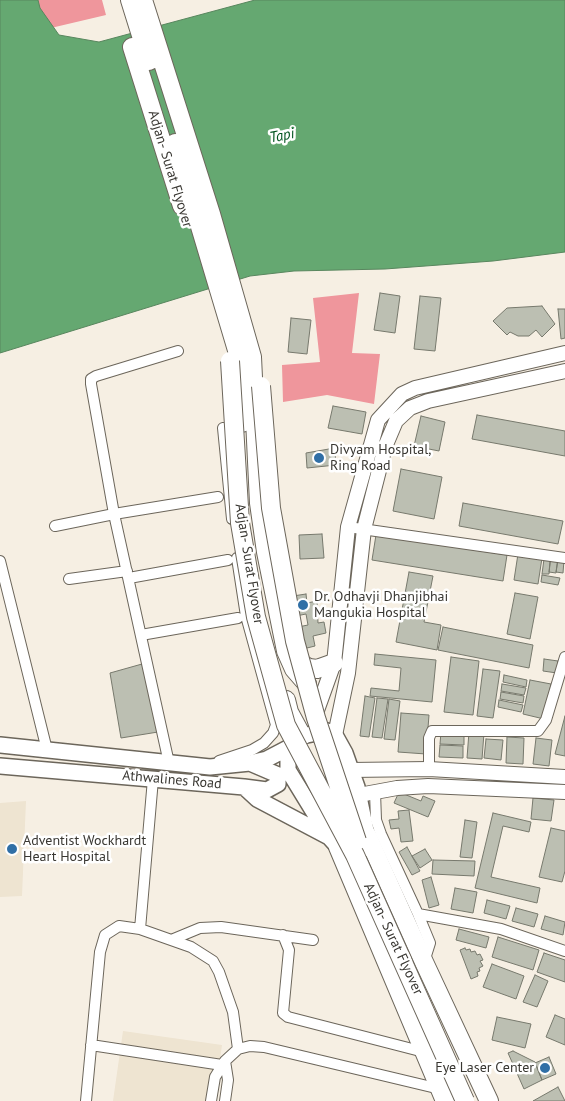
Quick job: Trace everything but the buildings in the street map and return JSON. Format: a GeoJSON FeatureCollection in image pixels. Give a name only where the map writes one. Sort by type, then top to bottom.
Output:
{"type":"FeatureCollection","features":[{"type":"Feature","properties":{"kind":"highway","name":"Adjan- Surat Flyover"},"geometry":{"type":"LineString","coordinates":[[118,0],[230,361],[240,523],[256,617],[286,725],[355,855],[465,1101]]}},
{"type":"Feature","properties":{"kind":"highway"},"geometry":{"type":"LineString","coordinates":[[130,0],[243,349],[239,357],[247,519],[271,644],[289,712],[305,735]]}},
{"type":"Feature","properties":{"kind":"highway"},"geometry":{"type":"LineString","coordinates":[[143,0],[211,214],[243,349],[259,504],[266,552],[286,651],[294,669],[320,700],[331,733]]}},
{"type":"Feature","properties":{"kind":"highway","name":"Adjan- Surat Flyover"},"geometry":{"type":"LineString","coordinates":[[152,0],[259,339],[271,508],[295,641],[316,718],[360,854],[471,1101]]}},
{"type":"Feature","properties":{"kind":"highway"},"geometry":{"type":"LineString","coordinates":[[286,651],[293,660],[309,668],[317,669],[334,663]]}},
{"type":"Feature","properties":{"kind":"highway"},"geometry":{"type":"LineString","coordinates":[[367,835],[489,1101]]}},
{"type":"Feature","properties":{"kind":"highway"},"geometry":{"type":"LineString","coordinates":[[333,842],[442,1095]]}},
{"type":"Feature","properties":{"kind":"main road"},"geometry":{"type":"LineString","coordinates":[[244,787],[257,800],[333,842],[346,852],[364,849],[367,835],[359,795],[345,753],[331,733],[305,735]]}},
{"type":"Feature","properties":{"kind":"main road","name":"Athwalines Road"},"geometry":{"type":"LineString","coordinates":[[0,745],[169,763],[232,766],[267,759],[288,748],[305,735]]}},
{"type":"Feature","properties":{"kind":"main road"},"geometry":{"type":"LineString","coordinates":[[288,748],[288,770],[333,842]]}},
{"type":"Feature","properties":{"kind":"main road","name":"Athwalines Road"},"geometry":{"type":"LineString","coordinates":[[0,766],[267,790],[278,784],[278,775],[250,763]]}},
{"type":"Feature","properties":{"kind":"street"},"geometry":{"type":"LineString","coordinates":[[169,763],[114,514],[92,379],[96,376],[178,351]]}},
{"type":"Feature","properties":{"kind":"street"},"geometry":{"type":"LineString","coordinates":[[305,735],[334,663],[348,527],[378,420],[402,394],[415,388],[565,353]]}},
{"type":"Feature","properties":{"kind":"street"},"geometry":{"type":"LineString","coordinates":[[331,733],[348,673],[364,530],[388,438],[402,414],[428,401],[565,371]]}},
{"type":"Feature","properties":{"kind":"street"},"geometry":{"type":"LineString","coordinates":[[204,766],[252,750],[264,743],[276,725],[246,616],[227,482],[223,428]]}},
{"type":"Feature","properties":{"kind":"street"},"geometry":{"type":"LineString","coordinates":[[55,526],[114,514],[218,498]]}},
{"type":"Feature","properties":{"kind":"street"},"geometry":{"type":"LineString","coordinates":[[348,527],[565,558]]}},
{"type":"Feature","properties":{"kind":"street"},"geometry":{"type":"LineString","coordinates":[[69,579],[128,574],[228,560]]}},
{"type":"Feature","properties":{"kind":"street"},"geometry":{"type":"LineString","coordinates":[[0,561],[46,750]]}},
{"type":"Feature","properties":{"kind":"street"},"geometry":{"type":"LineString","coordinates":[[141,635],[238,618]]}},
{"type":"Feature","properties":{"kind":"street"},"geometry":{"type":"LineString","coordinates":[[428,769],[428,738],[432,731],[538,732],[546,720],[565,657]]}},
{"type":"Feature","properties":{"kind":"street"},"geometry":{"type":"LineString","coordinates":[[350,770],[428,769],[565,777]]}},
{"type":"Feature","properties":{"kind":"street"},"geometry":{"type":"LineString","coordinates":[[140,929],[153,779]]}},
{"type":"Feature","properties":{"kind":"street"},"geometry":{"type":"LineString","coordinates":[[359,795],[428,786],[565,792]]}},
{"type":"Feature","properties":{"kind":"street"},"geometry":{"type":"LineString","coordinates":[[375,792],[376,820],[380,834],[430,943],[424,962]]}},
{"type":"Feature","properties":{"kind":"street"},"geometry":{"type":"LineString","coordinates":[[418,914],[501,929],[565,951]]}},
{"type":"Feature","properties":{"kind":"street"},"geometry":{"type":"LineString","coordinates":[[86,1101],[102,942],[112,929],[119,926],[140,929],[171,940],[203,953],[213,962],[219,972],[233,1012],[238,1049]]}},
{"type":"Feature","properties":{"kind":"street"},"geometry":{"type":"LineString","coordinates":[[171,940],[209,927],[313,940]]}},
{"type":"Feature","properties":{"kind":"street"},"geometry":{"type":"LineString","coordinates":[[283,936],[289,950],[283,1013],[288,1017],[424,1052]]}},
{"type":"Feature","properties":{"kind":"street"},"geometry":{"type":"LineString","coordinates":[[91,1045],[223,1063]]}},
{"type":"Feature","properties":{"kind":"street"},"geometry":{"type":"LineString","coordinates":[[211,1101],[215,1077],[223,1063],[238,1049],[250,1046],[264,1047],[442,1095]]}},
{"type":"Feature","properties":{"kind":"street"},"geometry":{"type":"LineString","coordinates":[[223,1063],[228,1080],[224,1101]]}},
{"type":"Feature","properties":{"kind":"shaded area"},"geometry":{"type":"Polygon","coordinates":[[[0,0],[102,0],[106,15],[0,40],[0,0]]]}},
{"type":"Feature","properties":{"kind":"shaded area"},"geometry":{"type":"Polygon","coordinates":[[[359,293],[352,353],[380,354],[374,404],[327,395],[283,402],[282,365],[320,362],[313,298],[359,293]]]}},
{"type":"Feature","properties":{"kind":"shaded area","name":"Adventist Wockhardt Heart Hospital"},"geometry":{"type":"Polygon","coordinates":[[[26,801],[22,896],[0,897],[0,803],[26,801]]]}},
{"type":"Feature","properties":{"kind":"shaded area"},"geometry":{"type":"Polygon","coordinates":[[[123,1031],[222,1045],[214,1101],[113,1101],[123,1031]]]}},
{"type":"Feature","properties":{"kind":"water","name":"Tapi"},"geometry":{"type":"Polygon","coordinates":[[[0,0],[38,0],[40,8],[59,35],[99,42],[255,0],[565,0],[565,252],[493,261],[385,269],[294,271],[250,276],[0,353],[0,0]]]}},
{"type":"Feature","properties":{"kind":"place","name":"Divyam Hospital, Ring Road"},"geometry":{"type":"Point","coordinates":[319,458]}},
{"type":"Feature","properties":{"kind":"place","name":"Dr. Odhavji Dhanjibhai Mangukia Hospital"},"geometry":{"type":"Point","coordinates":[303,605]}},
{"type":"Feature","properties":{"kind":"place","name":"Adventist Wockhardt Heart Hospital"},"geometry":{"type":"Point","coordinates":[12,849]}},
{"type":"Feature","properties":{"kind":"place","name":"Eye Laser Center"},"geometry":{"type":"Point","coordinates":[545,1068]}}]}
